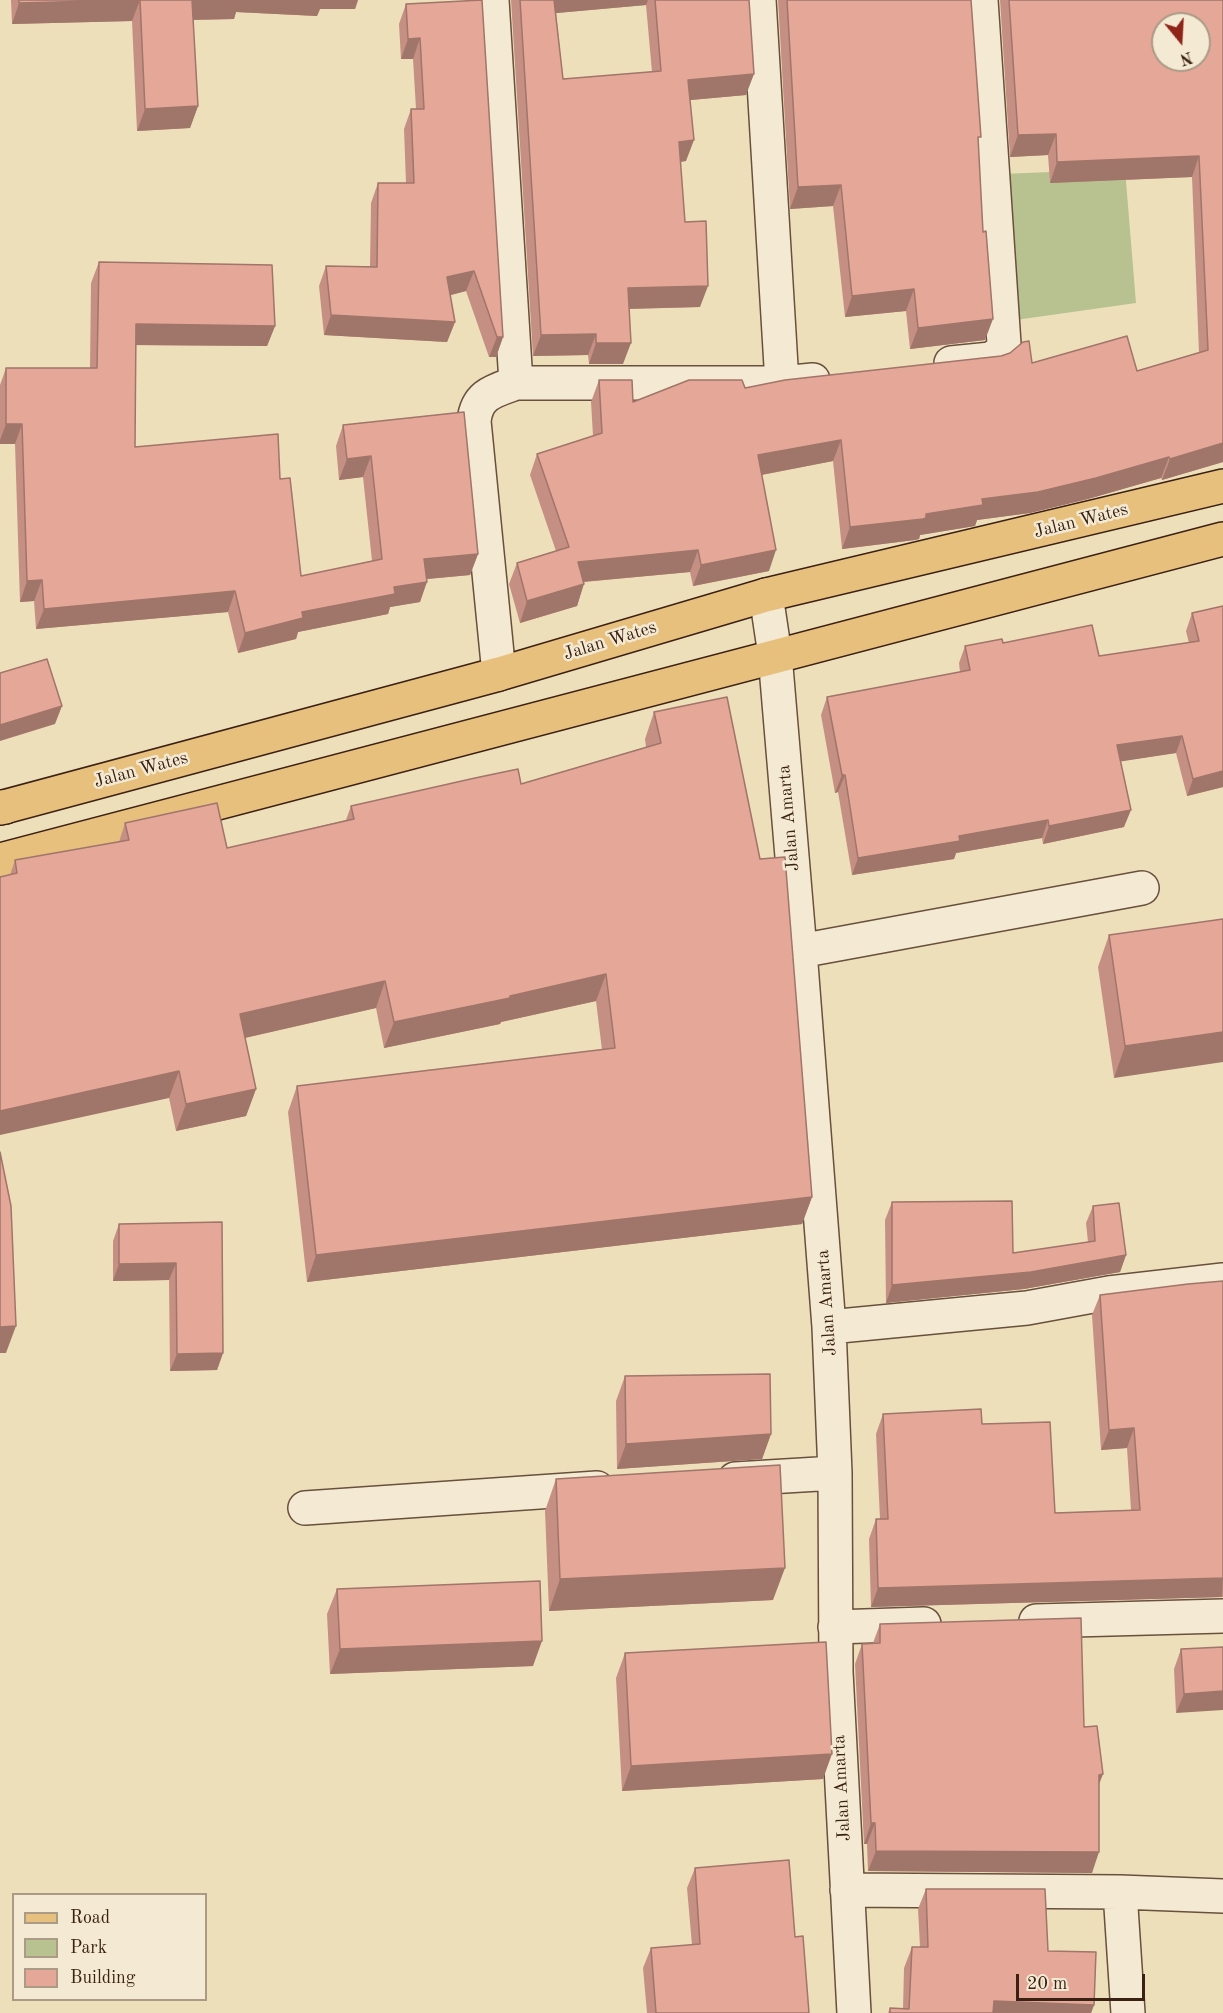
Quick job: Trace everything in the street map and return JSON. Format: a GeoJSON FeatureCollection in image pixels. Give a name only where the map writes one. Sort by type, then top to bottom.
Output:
{"type":"FeatureCollection","features":[{"type":"Feature","properties":{"kind":"main road","name":"Jalan Wates"},"geometry":{"type":"LineString","coordinates":[[2,808],[500,674],[766,595],[1223,486]]}},
{"type":"Feature","properties":{"kind":"main road"},"geometry":{"type":"LineString","coordinates":[[0,860],[1223,539]]}},
{"type":"Feature","properties":{"kind":"street"},"geometry":{"type":"LineString","coordinates":[[492,0],[516,383]]}},
{"type":"Feature","properties":{"kind":"street"},"geometry":{"type":"LineString","coordinates":[[759,0],[782,384]]}},
{"type":"Feature","properties":{"kind":"street"},"geometry":{"type":"LineString","coordinates":[[921,367],[991,359],[1002,351],[1004,344],[981,0]]}},
{"type":"Feature","properties":{"kind":"street"},"geometry":{"type":"LineString","coordinates":[[500,674],[474,421],[480,401],[489,393],[516,383],[782,384],[840,377]]}},
{"type":"Feature","properties":{"kind":"street","name":"Jalan Amarta"},"geometry":{"type":"LineString","coordinates":[[766,595],[775,655],[829,1327],[835,1473],[836,1672],[854,2013]]}},
{"type":"Feature","properties":{"kind":"street"},"geometry":{"type":"LineString","coordinates":[[800,951],[1142,888]]}},
{"type":"Feature","properties":{"kind":"street"},"geometry":{"type":"LineString","coordinates":[[829,1327],[1027,1308],[1109,1293],[1223,1280]]}},
{"type":"Feature","properties":{"kind":"street"},"geometry":{"type":"LineString","coordinates":[[705,1481],[835,1473]]}},
{"type":"Feature","properties":{"kind":"street"},"geometry":{"type":"LineString","coordinates":[[305,1508],[623,1487]]}},
{"type":"Feature","properties":{"kind":"street"},"geometry":{"type":"LineString","coordinates":[[1012,1622],[1223,1616]]}},
{"type":"Feature","properties":{"kind":"street"},"geometry":{"type":"LineString","coordinates":[[835,1627],[953,1623]]}},
{"type":"Feature","properties":{"kind":"street"},"geometry":{"type":"LineString","coordinates":[[847,1890],[1120,1892],[1223,1896]]}},
{"type":"Feature","properties":{"kind":"street"},"geometry":{"type":"LineString","coordinates":[[1120,1892],[1128,2013]]}},
{"type":"Feature","properties":{"kind":"green space"},"geometry":{"type":"Polygon","coordinates":[[[1125,169],[1136,303],[959,328],[951,176],[1125,169]]]}},
{"type":"Feature","properties":{"kind":"building"},"geometry":{"type":"Polygon","coordinates":[[[19,0],[137,0],[19,3],[19,0]]]}},
{"type":"Feature","properties":{"kind":"building"},"geometry":{"type":"Polygon","coordinates":[[[140,0],[192,0],[198,106],[145,109],[140,0]]]}},
{"type":"Feature","properties":{"kind":"building"},"geometry":{"type":"Polygon","coordinates":[[[482,0],[503,337],[497,337],[474,271],[447,277],[455,322],[331,315],[326,266],[377,267],[378,183],[414,183],[411,109],[424,109],[420,38],[408,39],[406,4],[482,0]]]}},
{"type":"Feature","properties":{"kind":"building"},"geometry":{"type":"Polygon","coordinates":[[[520,0],[554,0],[563,79],[661,71],[655,0],[749,0],[754,74],[688,80],[694,140],[679,142],[685,222],[706,221],[708,286],[628,288],[631,343],[596,343],[596,334],[541,335],[520,0]]]}},
{"type":"Feature","properties":{"kind":"building"},"geometry":{"type":"Polygon","coordinates":[[[787,0],[971,0],[981,137],[978,137],[983,232],[986,231],[993,319],[918,328],[914,289],[852,296],[841,185],[798,187],[787,0]]]}},
{"type":"Feature","properties":{"kind":"building"},"geometry":{"type":"Polygon","coordinates":[[[1009,0],[1223,0],[1223,443],[1170,459],[1169,457],[1038,492],[982,499],[983,505],[926,514],[926,518],[923,519],[850,527],[841,440],[758,455],[776,550],[701,565],[698,550],[578,562],[584,584],[527,601],[517,563],[569,547],[537,454],[602,433],[599,380],[632,380],[633,402],[689,380],[742,380],[745,388],[785,380],[1001,356],[1010,353],[1023,342],[1029,341],[1032,363],[1127,336],[1137,371],[1208,350],[1199,156],[1057,162],[1056,134],[1018,135],[1009,0]]]}},
{"type":"Feature","properties":{"kind":"building"},"geometry":{"type":"Polygon","coordinates":[[[99,262],[272,265],[275,326],[136,324],[135,447],[278,434],[280,479],[290,478],[301,576],[382,559],[371,456],[347,459],[343,425],[464,412],[478,554],[424,559],[427,582],[394,587],[395,594],[302,612],[303,618],[245,633],[235,591],[44,609],[42,580],[27,581],[22,424],[6,424],[6,368],[97,368],[99,262]]]}},
{"type":"Feature","properties":{"kind":"building"},"geometry":{"type":"Polygon","coordinates":[[[1223,606],[1223,771],[1193,779],[1182,736],[1117,745],[1131,810],[1049,826],[1048,820],[959,836],[960,841],[858,858],[845,775],[842,775],[827,697],[970,670],[965,646],[1002,639],[1003,643],[1092,625],[1099,656],[1199,641],[1192,613],[1223,606]]]}},
{"type":"Feature","properties":{"kind":"building"},"geometry":{"type":"Polygon","coordinates":[[[47,659],[62,706],[0,725],[0,673],[47,659]]]}},
{"type":"Feature","properties":{"kind":"building"},"geometry":{"type":"Polygon","coordinates":[[[727,697],[760,859],[785,857],[812,1197],[316,1255],[297,1086],[615,1048],[606,974],[510,996],[510,998],[394,1022],[385,981],[240,1014],[256,1089],[186,1104],[179,1071],[0,1111],[0,877],[17,873],[15,860],[129,840],[125,823],[217,803],[227,848],[354,819],[351,806],[475,778],[518,769],[521,784],[661,743],[654,712],[727,697]]]}},
{"type":"Feature","properties":{"kind":"building"},"geometry":{"type":"Polygon","coordinates":[[[1223,919],[1223,1032],[1125,1046],[1109,935],[1223,919]]]}},
{"type":"Feature","properties":{"kind":"building"},"geometry":{"type":"Polygon","coordinates":[[[0,1152],[11,1206],[16,1326],[0,1327],[0,1152]]]}},
{"type":"Feature","properties":{"kind":"building"},"geometry":{"type":"Polygon","coordinates":[[[1012,1201],[1013,1253],[1095,1241],[1093,1206],[1119,1203],[1126,1255],[1031,1272],[892,1285],[892,1202],[1012,1201]]]}},
{"type":"Feature","properties":{"kind":"building"},"geometry":{"type":"Polygon","coordinates":[[[222,1222],[223,1353],[177,1354],[176,1263],[119,1264],[119,1224],[222,1222]]]}},
{"type":"Feature","properties":{"kind":"building"},"geometry":{"type":"Polygon","coordinates":[[[1223,1281],[1223,1578],[878,1588],[876,1519],[888,1519],[883,1414],[981,1409],[982,1424],[1050,1422],[1055,1513],[1140,1510],[1134,1428],[1109,1430],[1100,1295],[1223,1281]]]}},
{"type":"Feature","properties":{"kind":"building"},"geometry":{"type":"Polygon","coordinates":[[[770,1374],[771,1434],[626,1444],[625,1376],[770,1374]]]}},
{"type":"Feature","properties":{"kind":"building"},"geometry":{"type":"Polygon","coordinates":[[[780,1465],[785,1568],[560,1579],[556,1479],[780,1465]]]}},
{"type":"Feature","properties":{"kind":"building"},"geometry":{"type":"Polygon","coordinates":[[[540,1581],[542,1641],[340,1649],[337,1589],[540,1581]]]}},
{"type":"Feature","properties":{"kind":"building"},"geometry":{"type":"Polygon","coordinates":[[[1081,1618],[1084,1727],[1097,1726],[1103,1774],[1099,1775],[1099,1852],[876,1851],[875,1823],[871,1823],[862,1644],[880,1643],[880,1624],[1081,1618]]]}},
{"type":"Feature","properties":{"kind":"building"},"geometry":{"type":"Polygon","coordinates":[[[826,1642],[832,1754],[631,1766],[625,1653],[826,1642]]]}},
{"type":"Feature","properties":{"kind":"building"},"geometry":{"type":"Polygon","coordinates":[[[1223,1647],[1223,1691],[1184,1694],[1181,1649],[1223,1647]]]}},
{"type":"Feature","properties":{"kind":"building"},"geometry":{"type":"Polygon","coordinates":[[[789,1860],[795,1937],[803,1936],[809,2013],[656,2013],[651,1948],[700,1944],[695,1868],[789,1860]]]}},
{"type":"Feature","properties":{"kind":"building"},"geometry":{"type":"Polygon","coordinates":[[[926,1889],[1045,1889],[1048,1951],[1096,1952],[1094,2005],[994,2001],[993,2013],[890,2013],[890,2008],[909,2009],[912,1947],[928,1947],[926,1889]]]}}]}
